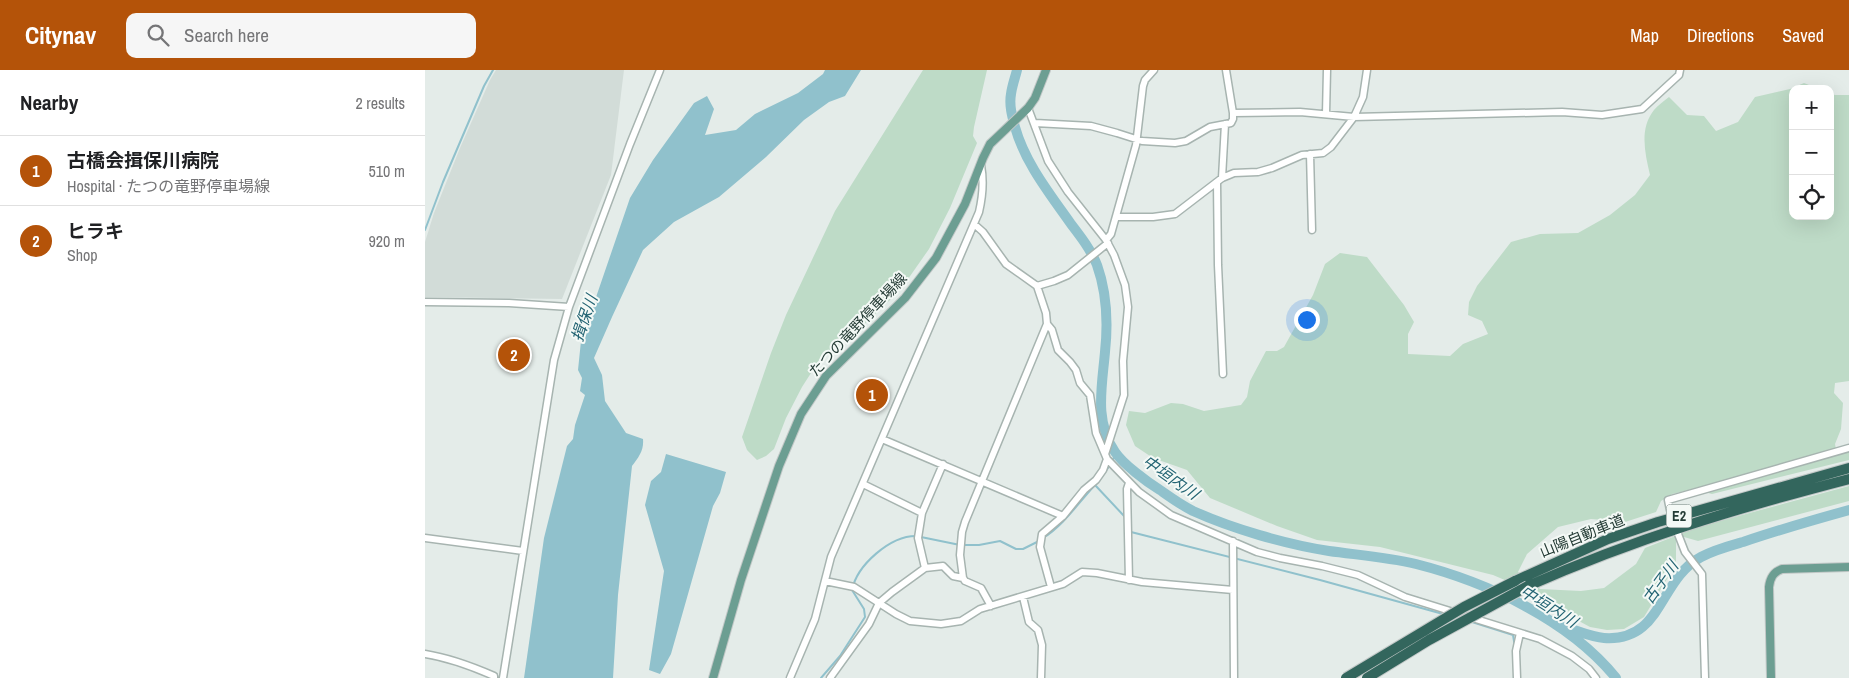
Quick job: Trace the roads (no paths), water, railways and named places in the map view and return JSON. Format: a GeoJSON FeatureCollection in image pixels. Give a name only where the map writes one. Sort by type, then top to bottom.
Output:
{"type":"FeatureCollection","features":[{"type":"Feature","properties":{"kind":"highway","name":"山陽自動車道"},"geometry":{"type":"LineString","coordinates":[[1345,678],[1464,607],[1515,581],[1608,540],[1658,522],[1849,468]]}},
{"type":"Feature","properties":{"kind":"highway","name":"山陽自動車道"},"geometry":{"type":"LineString","coordinates":[[1367,678],[1429,640],[1529,586],[1612,550],[1752,504],[1849,478]]}},
{"type":"Feature","properties":{"kind":"main road","name":"たつの竜野停車場線"},"geometry":{"type":"LineString","coordinates":[[713,678],[747,561],[779,466],[801,414],[826,376],[905,298],[936,258],[965,204],[990,144],[1027,110],[1035,98],[1046,70]]}},
{"type":"Feature","properties":{"kind":"main road"},"geometry":{"type":"LineString","coordinates":[[1771,678],[1769,587],[1771,576],[1776,571],[1782,569],[1849,567]]}},
{"type":"Feature","properties":{"kind":"street"},"geometry":{"type":"LineString","coordinates":[[503,678],[554,360],[569,307],[660,70]]}},
{"type":"Feature","properties":{"kind":"street"},"geometry":{"type":"LineString","coordinates":[[1037,286],[1068,275],[1082,266],[1107,243],[1137,140],[1138,114],[1143,86],[1145,80],[1154,70]]}},
{"type":"Feature","properties":{"kind":"street"},"geometry":{"type":"LineString","coordinates":[[1035,123],[1091,126],[1137,140],[1175,143],[1186,140],[1210,127],[1231,123],[1233,113],[1226,70]]}},
{"type":"Feature","properties":{"kind":"street"},"geometry":{"type":"LineString","coordinates":[[1326,114],[1327,70]]}},
{"type":"Feature","properties":{"kind":"street"},"geometry":{"type":"LineString","coordinates":[[1116,217],[1153,217],[1175,214],[1219,180],[1234,173],[1266,170],[1293,158],[1323,153],[1328,150],[1354,117],[1363,97],[1367,70]]}},
{"type":"Feature","properties":{"kind":"street"},"geometry":{"type":"LineString","coordinates":[[1233,113],[1299,112],[1354,117],[1562,112],[1602,115],[1642,109],[1679,75],[1680,70]]}},
{"type":"Feature","properties":{"kind":"street"},"geometry":{"type":"LineString","coordinates":[[1027,110],[1035,123],[1044,152],[1055,174],[1107,243],[1125,285],[1129,307],[1123,361],[1124,395],[1103,470],[1063,516],[1042,534],[1041,540],[1051,588]]}},
{"type":"Feature","properties":{"kind":"street"},"geometry":{"type":"LineString","coordinates":[[1223,374],[1218,265],[1219,180],[1225,124]]}},
{"type":"Feature","properties":{"kind":"street"},"geometry":{"type":"LineString","coordinates":[[1310,154],[1312,230]]}},
{"type":"Feature","properties":{"kind":"street"},"geometry":{"type":"LineString","coordinates":[[789,678],[815,618],[831,557],[974,224],[983,197],[981,164]]}},
{"type":"Feature","properties":{"kind":"street"},"geometry":{"type":"LineString","coordinates":[[963,578],[960,555],[965,522],[1047,324],[1046,313],[1037,286],[1006,264],[983,232],[974,224]]}},
{"type":"Feature","properties":{"kind":"street"},"geometry":{"type":"LineString","coordinates":[[425,302],[509,303],[569,307]]}},
{"type":"Feature","properties":{"kind":"street"},"geometry":{"type":"LineString","coordinates":[[1047,324],[1052,330],[1059,350],[1076,370],[1080,383],[1091,395],[1095,433],[1106,454],[1129,483],[1171,515],[1273,556],[1358,575],[1405,597],[1541,639],[1573,656],[1589,669],[1596,678]]}},
{"type":"Feature","properties":{"kind":"street"},"geometry":{"type":"LineString","coordinates":[[882,439],[1063,516]]}},
{"type":"Feature","properties":{"kind":"street"},"geometry":{"type":"LineString","coordinates":[[1670,510],[1668,500],[1849,448]]}},
{"type":"Feature","properties":{"kind":"street"},"geometry":{"type":"LineString","coordinates":[[925,568],[918,536],[922,512],[943,464]]}},
{"type":"Feature","properties":{"kind":"street"},"geometry":{"type":"LineString","coordinates":[[1129,483],[1127,489],[1129,580]]}},
{"type":"Feature","properties":{"kind":"street"},"geometry":{"type":"LineString","coordinates":[[863,484],[922,512]]}},
{"type":"Feature","properties":{"kind":"street"},"geometry":{"type":"LineString","coordinates":[[1678,534],[1689,557],[1703,574],[1705,678]]}},
{"type":"Feature","properties":{"kind":"street"},"geometry":{"type":"LineString","coordinates":[[425,538],[523,551]]}},
{"type":"Feature","properties":{"kind":"street"},"geometry":{"type":"LineString","coordinates":[[1233,541],[1234,678]]}},
{"type":"Feature","properties":{"kind":"street"},"geometry":{"type":"LineString","coordinates":[[830,678],[869,624],[879,603],[925,568],[943,566],[953,576],[963,578],[965,581],[981,588],[991,606]]}},
{"type":"Feature","properties":{"kind":"street"},"geometry":{"type":"LineString","coordinates":[[825,581],[853,587],[896,614],[910,620],[941,624],[961,621],[980,609],[1051,588],[1072,579],[1082,572],[1169,586],[1233,590]]}},
{"type":"Feature","properties":{"kind":"street"},"geometry":{"type":"LineString","coordinates":[[1023,596],[1029,622],[1038,630],[1042,645],[1041,678]]}},
{"type":"Feature","properties":{"kind":"street"},"geometry":{"type":"LineString","coordinates":[[1517,678],[1516,651],[1520,633]]}},
{"type":"Feature","properties":{"kind":"street"},"geometry":{"type":"LineString","coordinates":[[425,654],[446,657],[467,664],[494,676],[494,678]]}},
{"type":"Feature","properties":{"kind":"water"},"geometry":{"type":"Polygon","coordinates":[[[825,70],[861,70],[845,96],[829,102],[804,120],[766,157],[719,197],[674,222],[643,250],[594,358],[602,375],[605,401],[626,433],[643,439],[643,447],[632,466],[618,595],[613,678],[524,678],[544,538],[567,446],[573,439],[575,425],[585,395],[580,391],[582,378],[578,370],[581,341],[630,198],[653,160],[694,103],[707,96],[714,109],[705,135],[736,130],[755,114],[798,93],[823,74],[825,70]]]}},
{"type":"Feature","properties":{"kind":"water"},"geometry":{"type":"Polygon","coordinates":[[[666,454],[726,472],[720,493],[713,506],[671,654],[660,674],[649,670],[664,571],[645,505],[651,481],[661,472],[666,454]]]}},
{"type":"Feature","properties":{"kind":"waterway"},"geometry":{"type":"LineString","coordinates":[[425,230],[443,182],[484,86],[493,70]]}},
{"type":"Feature","properties":{"kind":"waterway","name":"中垣内川"},"geometry":{"type":"LineString","coordinates":[[1017,70],[1010,102],[1019,140],[1039,178],[1089,249],[1097,265],[1105,297],[1106,320],[1101,391],[1102,416],[1108,440],[1124,462],[1142,478],[1180,504],[1225,524],[1259,535],[1312,548],[1416,564],[1471,581],[1525,606],[1551,621],[1597,657],[1616,678]]}},
{"type":"Feature","properties":{"kind":"waterway","name":"中垣内川"},"geometry":{"type":"LineString","coordinates":[[1112,461],[1116,454]]}},
{"type":"Feature","properties":{"kind":"waterway"},"geometry":{"type":"LineString","coordinates":[[1098,482],[1110,465]]}},
{"type":"Feature","properties":{"kind":"waterway"},"geometry":{"type":"LineString","coordinates":[[1095,485],[1125,517]]}},
{"type":"Feature","properties":{"kind":"waterway"},"geometry":{"type":"LineString","coordinates":[[1043,538],[1064,520],[1095,485]]}},
{"type":"Feature","properties":{"kind":"waterway","name":"古子川"},"geometry":{"type":"LineString","coordinates":[[1560,626],[1598,637],[1623,637],[1638,630],[1649,620],[1659,608],[1676,580],[1687,567],[1701,557],[1711,552],[1796,525],[1849,510]]}},
{"type":"Feature","properties":{"kind":"waterway"},"geometry":{"type":"LineString","coordinates":[[1131,532],[1320,580],[1443,614]]}},
{"type":"Feature","properties":{"kind":"waterway"},"geometry":{"type":"LineString","coordinates":[[821,678],[840,656],[865,617],[864,609],[852,590],[860,571],[886,546],[906,537],[916,536]]}},
{"type":"Feature","properties":{"kind":"waterway"},"geometry":{"type":"LineString","coordinates":[[921,537],[960,545],[979,545],[1000,541],[1016,549],[1023,549],[1039,541]]}},
{"type":"Feature","properties":{"kind":"waterway"},"geometry":{"type":"LineString","coordinates":[[1472,622],[1513,635],[1515,647]]}},
{"type":"Feature","properties":{"kind":"place","name":"ヒラキ"},"geometry":{"type":"Point","coordinates":[514,355]}},
{"type":"Feature","properties":{"kind":"place","name":"古橋会揖保川病院"},"geometry":{"type":"Point","coordinates":[872,395]}},
{"type":"Feature","properties":{"kind":"water label","name":"揖保川"},"geometry":{"type":"Point","coordinates":[584,318]}}]}
